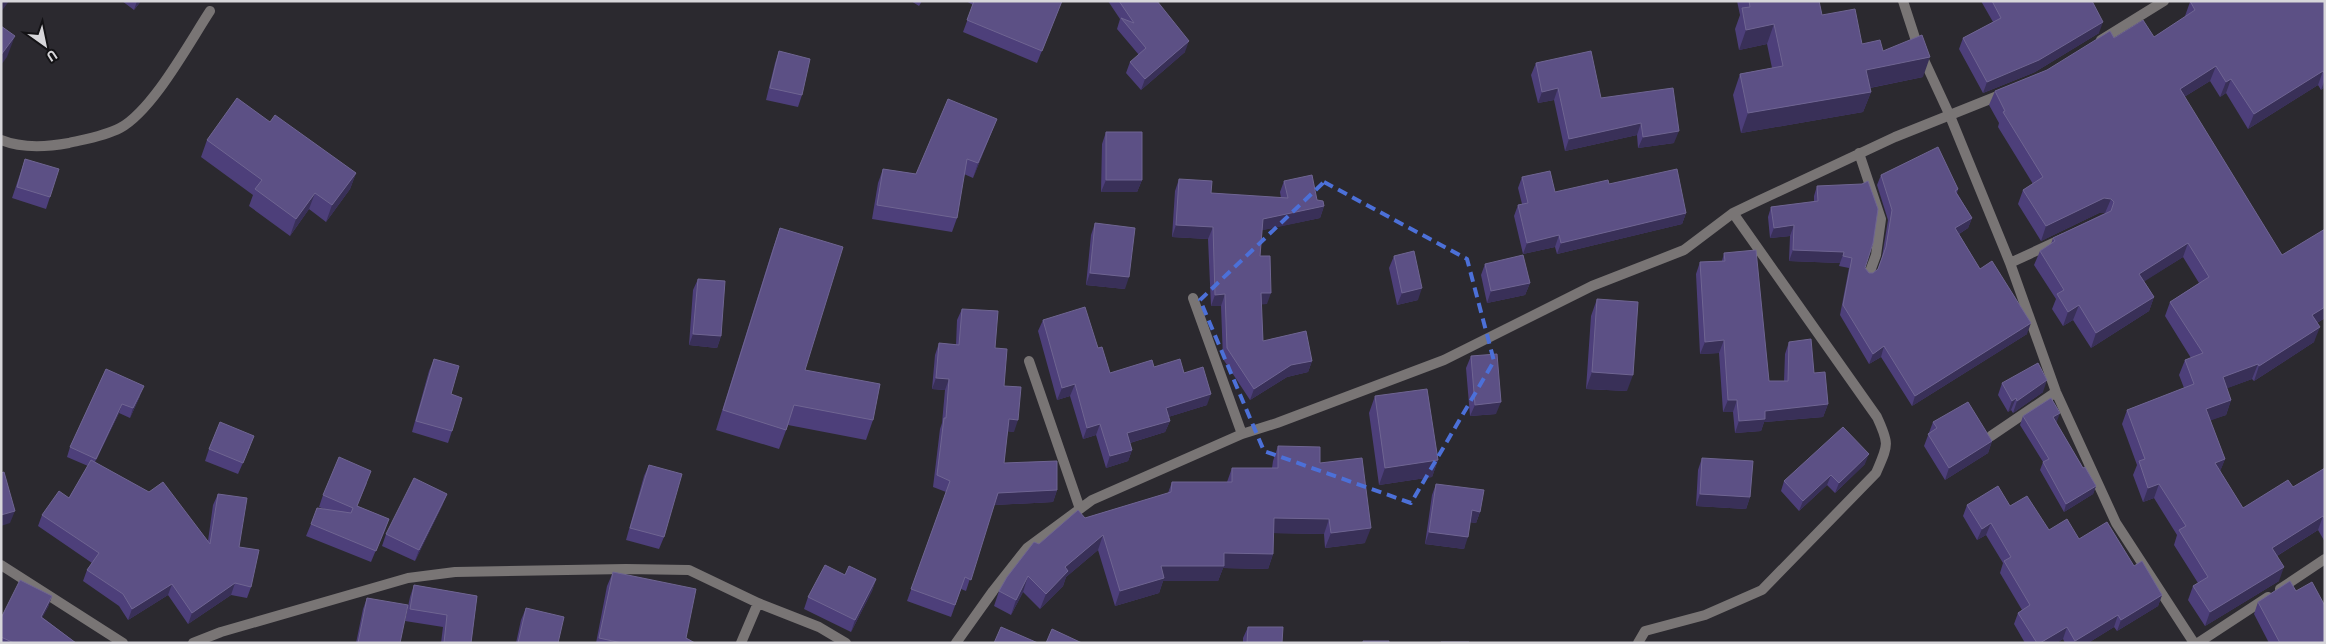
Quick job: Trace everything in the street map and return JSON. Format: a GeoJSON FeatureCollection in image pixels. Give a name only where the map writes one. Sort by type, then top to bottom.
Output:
{"type":"FeatureCollection","features":[{"type":"Feature","properties":{"kind":"street"},"geometry":{"type":"LineString","coordinates":[[1903,1],[1918,46],[1950,116],[2010,263],[2056,392],[2116,523],[2196,643],[2325,559]]}},
{"type":"Feature","properties":{"kind":"street"},"geometry":{"type":"LineString","coordinates":[[2089,47],[2164,1]]}},
{"type":"Feature","properties":{"kind":"street"},"geometry":{"type":"LineString","coordinates":[[1,140],[24,146],[60,145],[101,136],[128,123],[148,104],[210,10]]}},
{"type":"Feature","properties":{"kind":"street"},"geometry":{"type":"LineString","coordinates":[[956,643],[1027,548],[1092,500],[1242,434],[1277,423],[1444,360],[1592,286],[1684,250],[1733,213],[1859,153],[2012,90]]}},
{"type":"Feature","properties":{"kind":"street"},"geometry":{"type":"LineString","coordinates":[[1859,153],[1881,219],[1876,255],[1868,277]]}},
{"type":"Feature","properties":{"kind":"street"},"geometry":{"type":"LineString","coordinates":[[1638,643],[1645,631],[1705,615],[1762,590],[1876,473],[1885,453],[1887,438],[1878,417],[1733,213]]}},
{"type":"Feature","properties":{"kind":"street"},"geometry":{"type":"LineString","coordinates":[[2010,263],[2077,231]]}},
{"type":"Feature","properties":{"kind":"street"},"geometry":{"type":"LineString","coordinates":[[1193,298],[1242,434]]}},
{"type":"Feature","properties":{"kind":"street"},"geometry":{"type":"LineString","coordinates":[[1030,360],[1080,509]]}},
{"type":"Feature","properties":{"kind":"street"},"geometry":{"type":"LineString","coordinates":[[1991,436],[2056,392]]}},
{"type":"Feature","properties":{"kind":"street"},"geometry":{"type":"LineString","coordinates":[[1,565],[123,643]]}},
{"type":"Feature","properties":{"kind":"street"},"geometry":{"type":"LineString","coordinates":[[193,643],[221,632],[408,578],[455,572],[689,570],[758,603],[819,627],[846,643]]}},
{"type":"Feature","properties":{"kind":"street"},"geometry":{"type":"LineString","coordinates":[[741,643],[758,603]]}},
{"type":"Feature","properties":{"kind":"highlighted area"},"geometry":{"type":"Polygon","coordinates":[[[1324,182],[1467,259],[1494,361],[1411,503],[1264,451],[1200,300],[1324,182]]]}},
{"type":"Feature","properties":{"kind":"building"},"geometry":{"type":"Polygon","coordinates":[[[974,1],[1062,1],[1042,51],[967,20],[974,1]]]}},
{"type":"Feature","properties":{"kind":"building"},"geometry":{"type":"Polygon","coordinates":[[[1119,1],[1157,1],[1189,41],[1145,79],[1130,62],[1146,48],[1121,18],[1134,23],[1119,1]]]}},
{"type":"Feature","properties":{"kind":"building"},"geometry":{"type":"Polygon","coordinates":[[[1749,1],[1819,1],[1822,15],[1855,9],[1862,44],[1880,40],[1883,51],[1922,35],[1930,57],[1866,70],[1871,92],[1748,113],[1740,74],[1783,66],[1774,24],[1746,30],[1742,8],[1750,7],[1749,1]]]}},
{"type":"Feature","properties":{"kind":"building"},"geometry":{"type":"Polygon","coordinates":[[[1992,1],[2092,1],[2103,22],[2039,60],[1987,82],[1963,38],[2001,18],[1992,1]]]}},
{"type":"Feature","properties":{"kind":"building"},"geometry":{"type":"Polygon","coordinates":[[[2190,1],[2325,2],[2325,74],[2323,71],[2254,114],[2231,79],[2226,82],[2216,66],[2180,89],[2282,255],[2325,229],[2325,307],[2312,315],[2320,327],[2259,366],[2258,364],[2223,377],[2231,400],[2206,409],[2225,459],[2215,463],[2243,508],[2288,480],[2293,487],[2325,468],[2325,519],[2323,516],[2272,548],[2284,567],[2210,612],[2193,586],[2208,577],[2179,530],[2186,526],[2159,484],[2148,488],[2139,461],[2145,459],[2127,410],[2194,384],[2185,360],[2203,353],[2170,302],[2209,277],[2188,243],[2139,274],[2154,297],[2096,333],[2079,305],[2068,312],[2057,294],[2064,290],[2040,251],[2055,241],[2053,238],[2111,211],[2114,202],[2111,199],[2104,198],[2046,226],[2023,190],[2043,177],[2003,112],[2005,111],[1995,91],[2047,70],[2110,31],[2114,38],[2143,20],[2154,37],[2195,10],[2190,1]]]}},
{"type":"Feature","properties":{"kind":"building"},"geometry":{"type":"Polygon","coordinates":[[[1,26],[15,36],[1,55],[1,26]]]}},
{"type":"Feature","properties":{"kind":"building"},"geometry":{"type":"Polygon","coordinates":[[[779,51],[810,59],[802,95],[770,88],[779,51]]]}},
{"type":"Feature","properties":{"kind":"building"},"geometry":{"type":"Polygon","coordinates":[[[1591,51],[1601,98],[1673,88],[1679,131],[1643,137],[1641,123],[1569,139],[1558,88],[1542,92],[1536,63],[1591,51]]]}},
{"type":"Feature","properties":{"kind":"building"},"geometry":{"type":"Polygon","coordinates":[[[237,98],[270,122],[275,115],[356,173],[332,205],[315,193],[296,219],[255,189],[262,180],[207,140],[237,98]]]}},
{"type":"Feature","properties":{"kind":"building"},"geometry":{"type":"Polygon","coordinates":[[[948,99],[997,119],[978,163],[967,159],[957,218],[877,205],[883,169],[916,174],[948,99]]]}},
{"type":"Feature","properties":{"kind":"building"},"geometry":{"type":"Polygon","coordinates":[[[1106,132],[1142,132],[1142,180],[1106,180],[1106,132]]]}},
{"type":"Feature","properties":{"kind":"building"},"geometry":{"type":"Polygon","coordinates":[[[1938,147],[1958,189],[1955,191],[1972,218],[1955,228],[1980,269],[1992,261],[2031,323],[1915,396],[1884,346],[1873,354],[1843,305],[1852,258],[1843,256],[1844,252],[1793,250],[1794,225],[1774,228],[1771,207],[1818,201],[1817,186],[1862,184],[1868,181],[1878,209],[1873,243],[1865,268],[1869,273],[1873,273],[1878,269],[1886,247],[1892,210],[1881,175],[1938,147]]]}},
{"type":"Feature","properties":{"kind":"building"},"geometry":{"type":"Polygon","coordinates":[[[25,159],[59,169],[50,197],[17,187],[25,159]]]}},
{"type":"Feature","properties":{"kind":"building"},"geometry":{"type":"Polygon","coordinates":[[[1677,169],[1686,213],[1561,243],[1559,235],[1527,243],[1518,205],[1528,203],[1522,177],[1550,171],[1555,192],[1608,180],[1609,184],[1677,169]]]}},
{"type":"Feature","properties":{"kind":"building"},"geometry":{"type":"Polygon","coordinates":[[[1312,175],[1317,200],[1323,201],[1324,206],[1263,219],[1260,256],[1270,256],[1271,293],[1261,293],[1263,341],[1306,331],[1312,361],[1291,365],[1254,389],[1227,348],[1225,294],[1215,295],[1213,227],[1176,225],[1179,179],[1212,181],[1211,193],[1288,198],[1284,181],[1312,175]]]}},
{"type":"Feature","properties":{"kind":"building"},"geometry":{"type":"Polygon","coordinates":[[[1095,223],[1135,228],[1129,277],[1090,273],[1095,223]]]}},
{"type":"Feature","properties":{"kind":"building"},"geometry":{"type":"Polygon","coordinates":[[[780,228],[843,247],[805,370],[880,384],[873,420],[794,405],[786,430],[723,410],[780,228]]]}},
{"type":"Feature","properties":{"kind":"building"},"geometry":{"type":"Polygon","coordinates":[[[1756,250],[1769,381],[1788,381],[1789,342],[1811,339],[1814,373],[1825,372],[1828,404],[1765,411],[1765,419],[1739,421],[1737,400],[1728,400],[1724,340],[1705,342],[1700,262],[1725,261],[1724,253],[1756,250]]]}},
{"type":"Feature","properties":{"kind":"building"},"geometry":{"type":"Polygon","coordinates":[[[1414,251],[1422,288],[1402,293],[1394,256],[1414,251]]]}},
{"type":"Feature","properties":{"kind":"building"},"geometry":{"type":"Polygon","coordinates":[[[1523,255],[1530,283],[1491,291],[1485,264],[1523,255]]]}},
{"type":"Feature","properties":{"kind":"building"},"geometry":{"type":"Polygon","coordinates":[[[698,279],[725,281],[721,336],[693,334],[698,279]]]}},
{"type":"Feature","properties":{"kind":"building"},"geometry":{"type":"Polygon","coordinates":[[[1597,299],[1638,302],[1633,375],[1592,372],[1597,299]]]}},
{"type":"Feature","properties":{"kind":"building"},"geometry":{"type":"Polygon","coordinates":[[[1085,307],[1098,348],[1102,347],[1110,373],[1152,360],[1154,367],[1180,359],[1184,373],[1203,367],[1211,394],[1166,408],[1170,421],[1127,433],[1132,450],[1110,456],[1100,424],[1087,428],[1075,384],[1062,388],[1043,320],[1085,307]]]}},
{"type":"Feature","properties":{"kind":"building"},"geometry":{"type":"Polygon","coordinates":[[[962,309],[998,311],[995,348],[1007,349],[1004,386],[1021,387],[1018,420],[1009,419],[1004,463],[1057,461],[1057,490],[998,493],[971,580],[965,577],[955,605],[911,589],[950,481],[937,475],[944,418],[946,418],[949,379],[936,378],[939,343],[959,345],[962,309]]]}},
{"type":"Feature","properties":{"kind":"building"},"geometry":{"type":"Polygon","coordinates":[[[1497,354],[1501,402],[1475,405],[1471,356],[1497,354]]]}},
{"type":"Feature","properties":{"kind":"building"},"geometry":{"type":"Polygon","coordinates":[[[434,359],[459,366],[451,394],[462,398],[452,431],[416,421],[434,359]]]}},
{"type":"Feature","properties":{"kind":"building"},"geometry":{"type":"Polygon","coordinates":[[[2038,363],[2047,380],[2017,401],[2016,398],[2012,401],[2002,383],[2038,363]]]}},
{"type":"Feature","properties":{"kind":"building"},"geometry":{"type":"Polygon","coordinates":[[[106,369],[144,386],[133,408],[122,404],[96,459],[70,447],[106,369]]]}},
{"type":"Feature","properties":{"kind":"building"},"geometry":{"type":"Polygon","coordinates":[[[1427,389],[1438,460],[1385,468],[1375,396],[1427,389]]]}},
{"type":"Feature","properties":{"kind":"building"},"geometry":{"type":"Polygon","coordinates":[[[2051,398],[2060,413],[2053,417],[2083,468],[2085,467],[2096,486],[2066,504],[2043,462],[2049,459],[2023,416],[2051,398]]]}},
{"type":"Feature","properties":{"kind":"building"},"geometry":{"type":"Polygon","coordinates":[[[1968,402],[1992,441],[1949,468],[1928,434],[1937,428],[1933,422],[1968,402]]]}},
{"type":"Feature","properties":{"kind":"building"},"geometry":{"type":"Polygon","coordinates":[[[220,422],[254,436],[243,463],[209,449],[220,422]]]}},
{"type":"Feature","properties":{"kind":"building"},"geometry":{"type":"Polygon","coordinates":[[[1843,427],[1869,454],[1839,483],[1831,475],[1803,501],[1784,481],[1843,427]]]}},
{"type":"Feature","properties":{"kind":"building"},"geometry":{"type":"Polygon","coordinates":[[[1278,446],[1320,447],[1320,463],[1362,458],[1371,528],[1331,533],[1329,519],[1274,518],[1273,554],[1224,553],[1224,566],[1161,566],[1164,578],[1120,591],[1103,535],[1065,567],[1068,571],[1046,594],[1028,576],[1016,600],[999,591],[1007,577],[1034,542],[1039,544],[1078,510],[1085,518],[1171,492],[1172,482],[1232,482],[1232,468],[1278,468],[1278,446]]]}},
{"type":"Feature","properties":{"kind":"building"},"geometry":{"type":"Polygon","coordinates":[[[339,457],[371,471],[357,506],[389,519],[376,551],[311,524],[317,508],[351,513],[353,508],[323,495],[339,457]]]}},
{"type":"Feature","properties":{"kind":"building"},"geometry":{"type":"Polygon","coordinates":[[[1702,458],[1753,461],[1750,497],[1700,494],[1702,458]]]}},
{"type":"Feature","properties":{"kind":"building"},"geometry":{"type":"Polygon","coordinates":[[[91,460],[149,492],[163,482],[210,544],[218,494],[247,498],[239,547],[259,550],[251,587],[235,583],[192,613],[172,584],[132,609],[123,594],[87,570],[99,553],[42,515],[59,491],[69,498],[91,460]]]}},
{"type":"Feature","properties":{"kind":"building"},"geometry":{"type":"Polygon","coordinates":[[[649,465],[682,474],[664,537],[630,528],[649,465]]]}},
{"type":"Feature","properties":{"kind":"building"},"geometry":{"type":"Polygon","coordinates":[[[4,472],[15,511],[1,515],[1,473],[4,472]]]}},
{"type":"Feature","properties":{"kind":"building"},"geometry":{"type":"Polygon","coordinates":[[[414,478],[447,494],[419,550],[386,534],[414,478]]]}},
{"type":"Feature","properties":{"kind":"building"},"geometry":{"type":"Polygon","coordinates":[[[1436,484],[1484,490],[1480,512],[1472,510],[1468,537],[1429,532],[1436,484]]]}},
{"type":"Feature","properties":{"kind":"building"},"geometry":{"type":"Polygon","coordinates":[[[1998,486],[2010,506],[2027,496],[2049,530],[2067,519],[2079,539],[2107,522],[2134,566],[2142,561],[2162,595],[2121,620],[2118,615],[2075,641],[2067,627],[2037,643],[2018,613],[2030,605],[2004,561],[2011,557],[1991,523],[1982,529],[1967,505],[1998,486]]]}},
{"type":"Feature","properties":{"kind":"building"},"geometry":{"type":"Polygon","coordinates":[[[825,565],[845,575],[849,566],[876,579],[855,620],[808,597],[825,565]]]}},
{"type":"Feature","properties":{"kind":"building"},"geometry":{"type":"Polygon","coordinates":[[[613,572],[696,589],[686,638],[695,643],[622,643],[599,638],[613,572]]]}},
{"type":"Feature","properties":{"kind":"building"},"geometry":{"type":"Polygon","coordinates":[[[20,580],[52,596],[41,617],[76,643],[14,643],[1,637],[1,618],[20,580]]]}},
{"type":"Feature","properties":{"kind":"building"},"geometry":{"type":"Polygon","coordinates":[[[2290,581],[2296,591],[2312,582],[2325,606],[2325,643],[2280,643],[2258,602],[2290,581]]]}},
{"type":"Feature","properties":{"kind":"building"},"geometry":{"type":"Polygon","coordinates":[[[414,585],[477,596],[471,643],[444,643],[447,615],[410,609],[414,585]]]}},
{"type":"Feature","properties":{"kind":"building"},"geometry":{"type":"Polygon","coordinates":[[[367,598],[408,605],[400,643],[358,643],[367,598]]]}},
{"type":"Feature","properties":{"kind":"building"},"geometry":{"type":"Polygon","coordinates":[[[526,608],[564,617],[558,643],[518,643],[526,608]]]}},
{"type":"Feature","properties":{"kind":"building"},"geometry":{"type":"Polygon","coordinates":[[[1001,627],[1038,643],[994,643],[1001,627]]]}},
{"type":"Feature","properties":{"kind":"building"},"geometry":{"type":"Polygon","coordinates":[[[1248,627],[1283,627],[1282,643],[1247,643],[1248,627]]]}},
{"type":"Feature","properties":{"kind":"building"},"geometry":{"type":"Polygon","coordinates":[[[1052,629],[1082,643],[1046,643],[1052,629]]]}},
{"type":"Feature","properties":{"kind":"building"},"geometry":{"type":"Polygon","coordinates":[[[1363,641],[1389,641],[1389,643],[1363,643],[1363,641]]]}},
{"type":"Feature","properties":{"kind":"building"},"geometry":{"type":"Polygon","coordinates":[[[1469,642],[1469,643],[1441,643],[1469,642]]]}}]}
